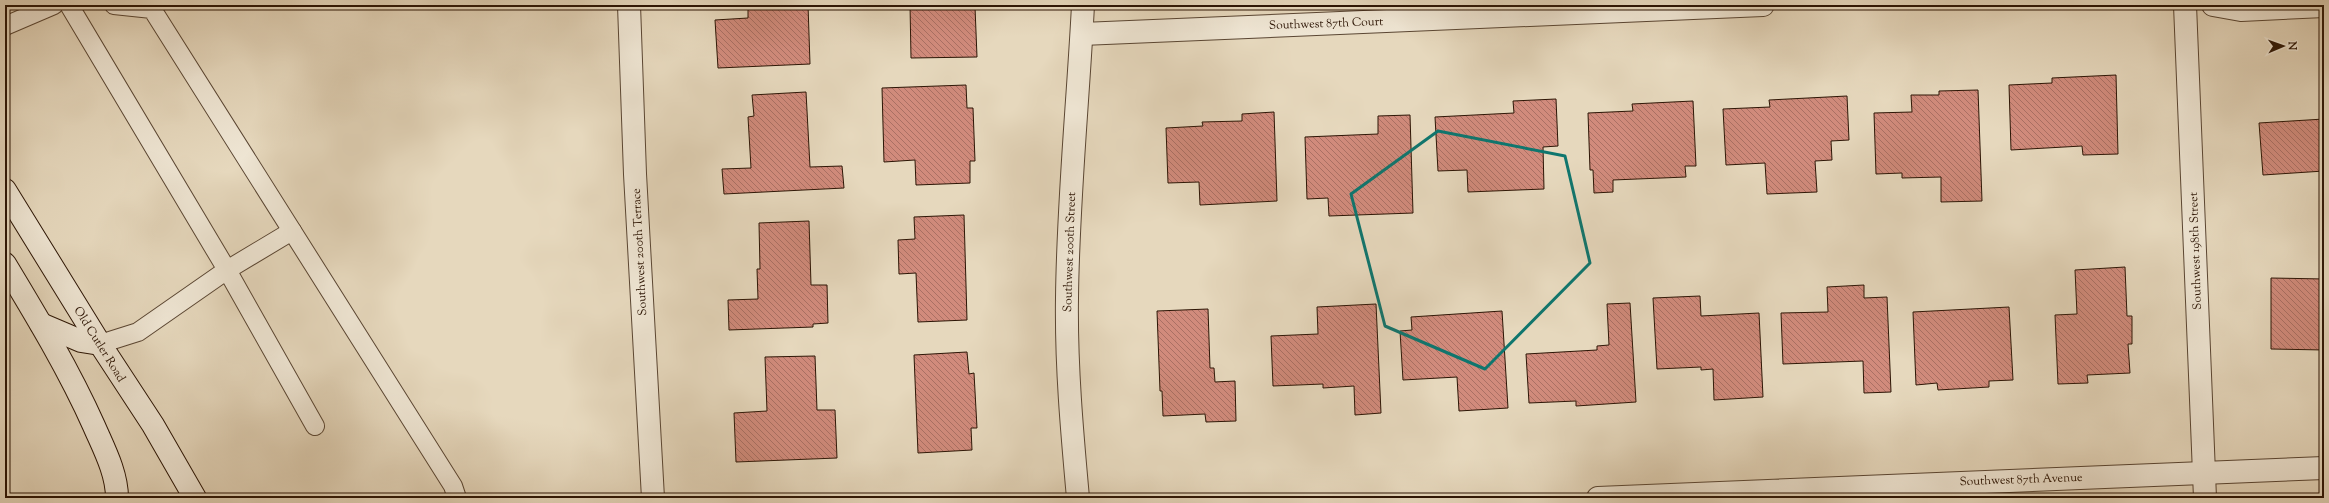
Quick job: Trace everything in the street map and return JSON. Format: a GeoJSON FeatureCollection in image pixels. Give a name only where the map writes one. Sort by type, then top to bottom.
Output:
{"type":"FeatureCollection","features":[{"type":"Feature","properties":{"kind":"street","name":"Southwest 200th Terrace"},"geometry":{"type":"LineString","coordinates":[[629,5],[635,174],[653,498]]}},
{"type":"Feature","properties":{"kind":"street","name":"Southwest 200th Street"},"geometry":{"type":"LineString","coordinates":[[1078,498],[1067,348],[1067,299],[1069,231],[1083,5]]}},
{"type":"Feature","properties":{"kind":"street","name":"Southwest 87th Court"},"geometry":{"type":"LineString","coordinates":[[1082,34],[1763,5]]}},
{"type":"Feature","properties":{"kind":"street","name":"Southwest 198th Street"},"geometry":{"type":"LineString","coordinates":[[2185,5],[2205,498]]}},
{"type":"Feature","properties":{"kind":"street"},"geometry":{"type":"LineString","coordinates":[[2212,5],[2241,10],[2324,6]]}},
{"type":"Feature","properties":{"kind":"street","name":"Old Cutler Road"},"geometry":{"type":"LineString","coordinates":[[5,190],[100,344],[160,437],[195,498]]}},
{"type":"Feature","properties":{"kind":"street"},"geometry":{"type":"LineString","coordinates":[[5,264],[41,324],[84,405],[104,448],[116,481],[117,498]]}},
{"type":"Feature","properties":{"kind":"street"},"geometry":{"type":"LineString","coordinates":[[41,324],[81,341],[100,344]]}},
{"type":"Feature","properties":{"kind":"street","name":"Southwest 87th Avenue"},"geometry":{"type":"LineString","coordinates":[[1598,498],[1657,497],[2204,472],[2324,468]]}},
{"type":"Feature","properties":{"kind":"lane"},"geometry":{"type":"LineString","coordinates":[[5,26],[54,5]]}},
{"type":"Feature","properties":{"kind":"lane"},"geometry":{"type":"LineString","coordinates":[[69,5],[227,270],[315,426]]}},
{"type":"Feature","properties":{"kind":"lane"},"geometry":{"type":"LineString","coordinates":[[114,5],[152,9],[453,486],[457,498]]}},
{"type":"Feature","properties":{"kind":"lane"},"geometry":{"type":"LineString","coordinates":[[100,344],[138,332],[227,270],[292,231]]}},
{"type":"Feature","properties":{"kind":"highlighted area"},"geometry":{"type":"Polygon","coordinates":[[[1438,131],[1565,156],[1590,263],[1485,369],[1385,326],[1351,194],[1438,131]]]}},
{"type":"Feature","properties":{"kind":"building"},"geometry":{"type":"Polygon","coordinates":[[[748,5],[808,5],[810,64],[718,68],[715,20],[748,18],[748,5]]]}},
{"type":"Feature","properties":{"kind":"building"},"geometry":{"type":"Polygon","coordinates":[[[910,5],[979,5],[975,7],[977,57],[911,58],[910,5]]]}},
{"type":"Feature","properties":{"kind":"building"},"geometry":{"type":"Polygon","coordinates":[[[2116,75],[2118,154],[2083,155],[2082,146],[2011,150],[2009,85],[2052,83],[2052,78],[2116,75]]]}},
{"type":"Feature","properties":{"kind":"building"},"geometry":{"type":"Polygon","coordinates":[[[966,85],[967,108],[973,108],[975,161],[970,161],[970,183],[916,185],[915,160],[884,162],[882,88],[966,85]]]}},
{"type":"Feature","properties":{"kind":"building"},"geometry":{"type":"Polygon","coordinates":[[[1978,90],[1982,201],[1941,202],[1941,177],[1902,178],[1902,173],[1876,174],[1874,113],[1912,112],[1911,95],[1939,95],[1939,91],[1978,90]]]}},
{"type":"Feature","properties":{"kind":"building"},"geometry":{"type":"Polygon","coordinates":[[[806,92],[810,167],[842,166],[844,188],[724,194],[722,169],[751,168],[748,117],[754,116],[752,95],[806,92]]]}},
{"type":"Feature","properties":{"kind":"building"},"geometry":{"type":"Polygon","coordinates":[[[1847,96],[1849,140],[1831,141],[1832,160],[1815,161],[1817,192],[1767,194],[1765,163],[1726,165],[1723,109],[1770,107],[1769,100],[1847,96]]]}},
{"type":"Feature","properties":{"kind":"building"},"geometry":{"type":"Polygon","coordinates":[[[1556,99],[1558,146],[1543,147],[1544,189],[1468,192],[1467,170],[1438,171],[1435,117],[1514,113],[1513,101],[1556,99]]]}},
{"type":"Feature","properties":{"kind":"building"},"geometry":{"type":"Polygon","coordinates":[[[1693,101],[1696,166],[1685,166],[1686,177],[1613,180],[1613,192],[1594,193],[1593,170],[1590,170],[1588,113],[1633,111],[1632,104],[1693,101]]]}},
{"type":"Feature","properties":{"kind":"building"},"geometry":{"type":"Polygon","coordinates":[[[1274,112],[1277,201],[1200,205],[1199,182],[1168,183],[1166,128],[1203,126],[1202,122],[1242,121],[1242,114],[1274,112]]]}},
{"type":"Feature","properties":{"kind":"building"},"geometry":{"type":"Polygon","coordinates":[[[1410,115],[1413,213],[1329,216],[1328,198],[1307,199],[1305,137],[1378,134],[1378,116],[1410,115]]]}},
{"type":"Feature","properties":{"kind":"building"},"geometry":{"type":"Polygon","coordinates":[[[2324,119],[2324,171],[2263,175],[2259,123],[2324,119]]]}},
{"type":"Feature","properties":{"kind":"building"},"geometry":{"type":"Polygon","coordinates":[[[964,215],[967,320],[918,322],[916,273],[899,274],[898,240],[915,239],[914,217],[964,215]]]}},
{"type":"Feature","properties":{"kind":"building"},"geometry":{"type":"Polygon","coordinates":[[[809,221],[811,285],[827,285],[828,323],[813,324],[813,327],[729,330],[728,300],[758,299],[757,269],[760,269],[759,223],[809,221]]]}},
{"type":"Feature","properties":{"kind":"building"},"geometry":{"type":"Polygon","coordinates":[[[2125,267],[2127,316],[2132,316],[2132,344],[2128,344],[2130,373],[2087,375],[2088,383],[2058,384],[2055,315],[2077,314],[2075,270],[2125,267]]]}},
{"type":"Feature","properties":{"kind":"building"},"geometry":{"type":"Polygon","coordinates":[[[2271,278],[2324,279],[2324,350],[2271,349],[2271,278]]]}},
{"type":"Feature","properties":{"kind":"building"},"geometry":{"type":"Polygon","coordinates":[[[1864,285],[1864,298],[1887,297],[1891,392],[1864,393],[1863,361],[1783,364],[1781,313],[1828,312],[1827,287],[1864,285]]]}},
{"type":"Feature","properties":{"kind":"building"},"geometry":{"type":"Polygon","coordinates":[[[1700,296],[1701,316],[1759,313],[1763,397],[1714,400],[1713,369],[1701,370],[1701,367],[1657,369],[1653,298],[1700,296]]]}},
{"type":"Feature","properties":{"kind":"building"},"geometry":{"type":"Polygon","coordinates":[[[1630,303],[1636,402],[1576,406],[1576,401],[1529,403],[1526,354],[1597,350],[1597,346],[1609,345],[1607,304],[1630,303]]]}},
{"type":"Feature","properties":{"kind":"building"},"geometry":{"type":"Polygon","coordinates":[[[1376,304],[1381,413],[1355,415],[1354,386],[1323,388],[1323,384],[1273,386],[1271,336],[1318,334],[1317,307],[1376,304]]]}},
{"type":"Feature","properties":{"kind":"building"},"geometry":{"type":"Polygon","coordinates":[[[2009,307],[2013,380],[1989,381],[1989,387],[1938,390],[1937,383],[1916,385],[1913,312],[2009,307]]]}},
{"type":"Feature","properties":{"kind":"building"},"geometry":{"type":"Polygon","coordinates":[[[1208,309],[1210,368],[1214,368],[1215,382],[1235,381],[1236,421],[1206,422],[1205,414],[1163,416],[1162,391],[1160,391],[1157,311],[1208,309]]]}},
{"type":"Feature","properties":{"kind":"building"},"geometry":{"type":"Polygon","coordinates":[[[1502,311],[1508,408],[1459,411],[1457,377],[1403,380],[1400,331],[1412,330],[1411,317],[1502,311]]]}},
{"type":"Feature","properties":{"kind":"building"},"geometry":{"type":"Polygon","coordinates":[[[967,352],[969,374],[974,373],[977,428],[971,428],[972,450],[918,453],[914,355],[967,352]]]}},
{"type":"Feature","properties":{"kind":"building"},"geometry":{"type":"Polygon","coordinates":[[[815,356],[817,410],[835,410],[837,458],[736,462],[734,413],[767,411],[765,357],[815,356]]]}}]}
